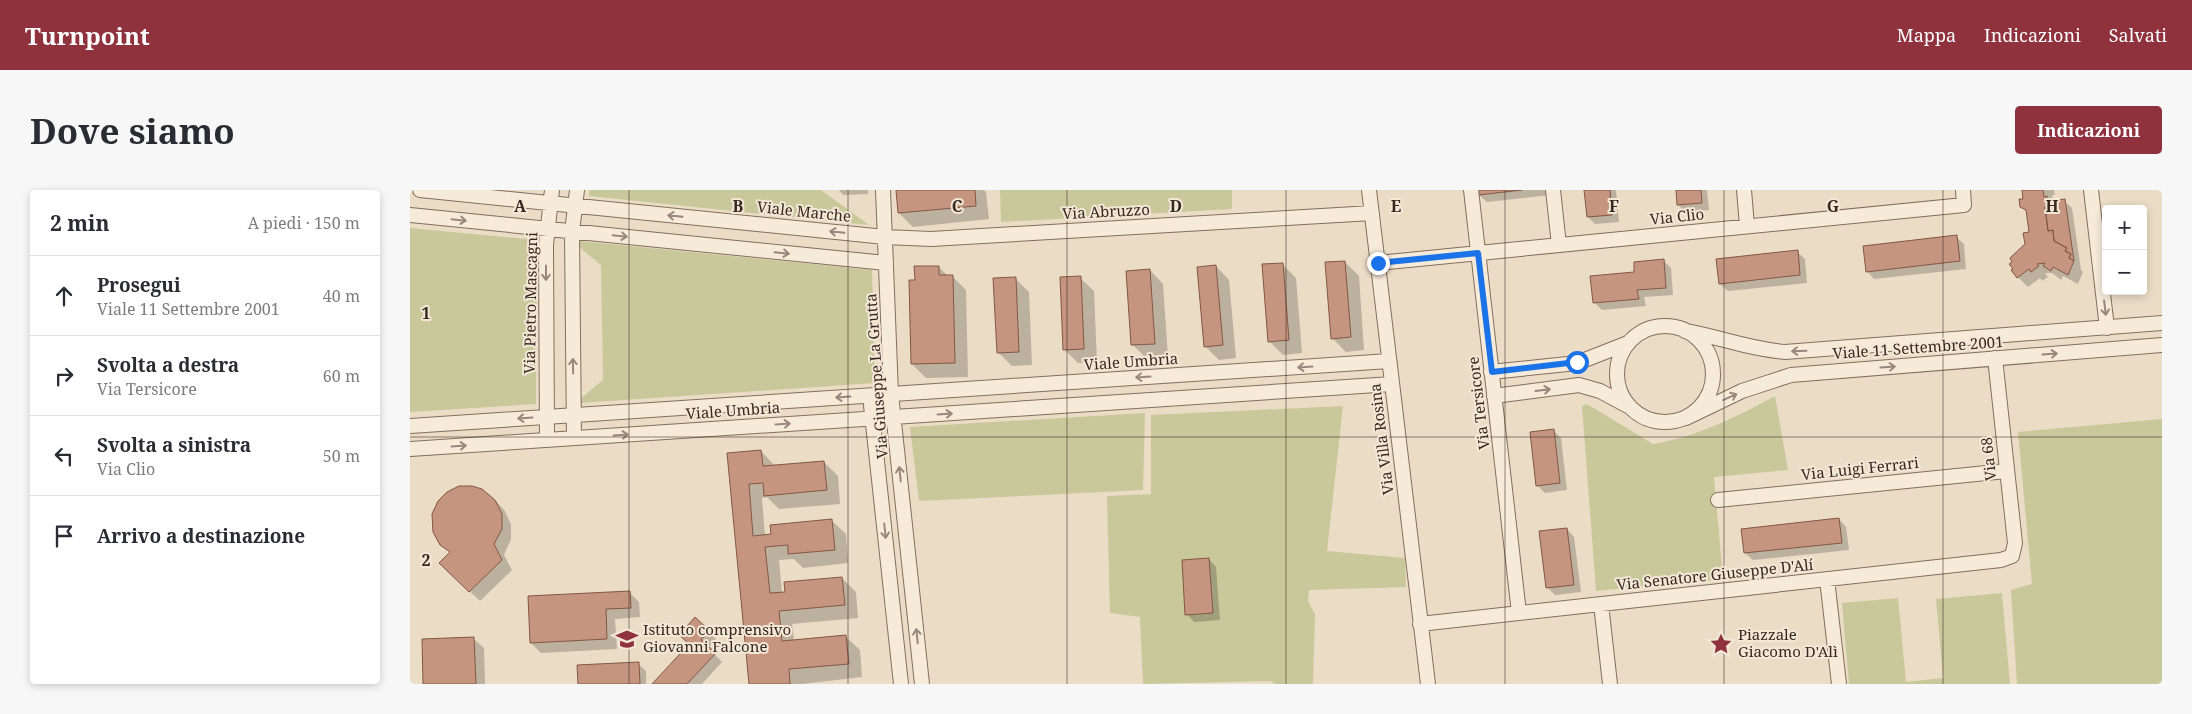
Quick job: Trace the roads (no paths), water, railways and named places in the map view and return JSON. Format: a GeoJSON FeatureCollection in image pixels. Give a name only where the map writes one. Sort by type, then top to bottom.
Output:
{"type":"FeatureCollection","features":[{"type":"Feature","properties":{"kind":"street","name":"Viale Marche"},"geometry":{"type":"LineString","coordinates":[[420,190],[552,197],[575,206],[885,243]]}},
{"type":"Feature","properties":{"kind":"street"},"geometry":{"type":"LineString","coordinates":[[574,438],[572,232],[577,190]]}},
{"type":"Feature","properties":{"kind":"street","name":"Via Giuseppe La Grutta"},"geometry":{"type":"LineString","coordinates":[[883,190],[891,394],[922,684]]}},
{"type":"Feature","properties":{"kind":"street","name":"Via Villa Rosina"},"geometry":{"type":"LineString","coordinates":[[1369,190],[1428,684]]}},
{"type":"Feature","properties":{"kind":"street","name":"Via Tersicore"},"geometry":{"type":"LineString","coordinates":[[1471,190],[1519,613]]}},
{"type":"Feature","properties":{"kind":"street"},"geometry":{"type":"LineString","coordinates":[[1553,190],[1559,245]]}},
{"type":"Feature","properties":{"kind":"street"},"geometry":{"type":"LineString","coordinates":[[1744,190],[1747,226]]}},
{"type":"Feature","properties":{"kind":"street","name":"Via Clio"},"geometry":{"type":"LineString","coordinates":[[1378,263],[1964,205],[1963,190]]}},
{"type":"Feature","properties":{"kind":"street"},"geometry":{"type":"LineString","coordinates":[[2091,190],[2107,328]]}},
{"type":"Feature","properties":{"kind":"street","name":"Via Pietro Mascagni"},"geometry":{"type":"LineString","coordinates":[[547,440],[546,245],[552,197]]}},
{"type":"Feature","properties":{"kind":"street","name":"Via Abruzzo"},"geometry":{"type":"LineString","coordinates":[[885,243],[1372,213]]}},
{"type":"Feature","properties":{"kind":"street"},"geometry":{"type":"LineString","coordinates":[[410,215],[886,263]]}},
{"type":"Feature","properties":{"kind":"street"},"geometry":{"type":"LineString","coordinates":[[847,260],[864,257],[885,243]]}},
{"type":"Feature","properties":{"kind":"street","name":"Viale 11 Settembre 2001"},"geometry":{"type":"LineString","coordinates":[[1685,331],[1705,334],[1732,344],[1785,352],[2162,323]]}},
{"type":"Feature","properties":{"kind":"street"},"geometry":{"type":"LineString","coordinates":[[1494,396],[1579,385],[1600,391],[1629,406],[1641,416],[1655,421],[1671,422],[1686,418],[1698,409],[1707,396],[1712,382],[1712,366],[1707,352],[1698,339],[1685,331],[1670,327],[1654,327],[1640,333],[1628,343],[1619,358],[1616,375],[1620,392],[1629,406]]}},
{"type":"Feature","properties":{"kind":"street"},"geometry":{"type":"LineString","coordinates":[[1492,372],[1577,362],[1628,343]]}},
{"type":"Feature","properties":{"kind":"street","name":"Viale 11 Settembre 2001"},"geometry":{"type":"LineString","coordinates":[[1686,418],[1742,392],[1791,375],[2162,346]]}},
{"type":"Feature","properties":{"kind":"street","name":"Via 68"},"geometry":{"type":"LineString","coordinates":[[1995,358],[2015,542],[2012,556]]}},
{"type":"Feature","properties":{"kind":"street","name":"Viale Umbria"},"geometry":{"type":"LineString","coordinates":[[410,426],[1389,361]]}},
{"type":"Feature","properties":{"kind":"street"},"geometry":{"type":"LineString","coordinates":[[1338,364],[1340,387]]}},
{"type":"Feature","properties":{"kind":"street"},"geometry":{"type":"LineString","coordinates":[[1206,373],[1208,396]]}},
{"type":"Feature","properties":{"kind":"street"},"geometry":{"type":"LineString","coordinates":[[1057,383],[1059,406]]}},
{"type":"Feature","properties":{"kind":"street","name":"Viale Umbria"},"geometry":{"type":"LineString","coordinates":[[410,449],[1392,384]]}},
{"type":"Feature","properties":{"kind":"street","name":"Via Giuseppe La Grutta"},"geometry":{"type":"LineString","coordinates":[[870,396],[901,684]]}},
{"type":"Feature","properties":{"kind":"street","name":"Via Luigi Ferrari"},"geometry":{"type":"LineString","coordinates":[[1718,500],[2006,471]]}},
{"type":"Feature","properties":{"kind":"street","name":"Via Senatore Giuseppe D'Alí"},"geometry":{"type":"LineString","coordinates":[[1420,624],[2001,560],[2012,556]]}},
{"type":"Feature","properties":{"kind":"street"},"geometry":{"type":"LineString","coordinates":[[888,562],[909,560]]}},
{"type":"Feature","properties":{"kind":"street"},"geometry":{"type":"LineString","coordinates":[[1827,579],[1839,684]]}},
{"type":"Feature","properties":{"kind":"street"},"geometry":{"type":"LineString","coordinates":[[1601,604],[1610,684]]}},
{"type":"Feature","properties":{"kind":"place","name":"Istituto comprensivo Giovanni Falcone"},"geometry":{"type":"Point","coordinates":[627,639]}},
{"type":"Feature","properties":{"kind":"place","name":"Piazzale Giacomo D'Alì"},"geometry":{"type":"Point","coordinates":[1721,644]}}]}
